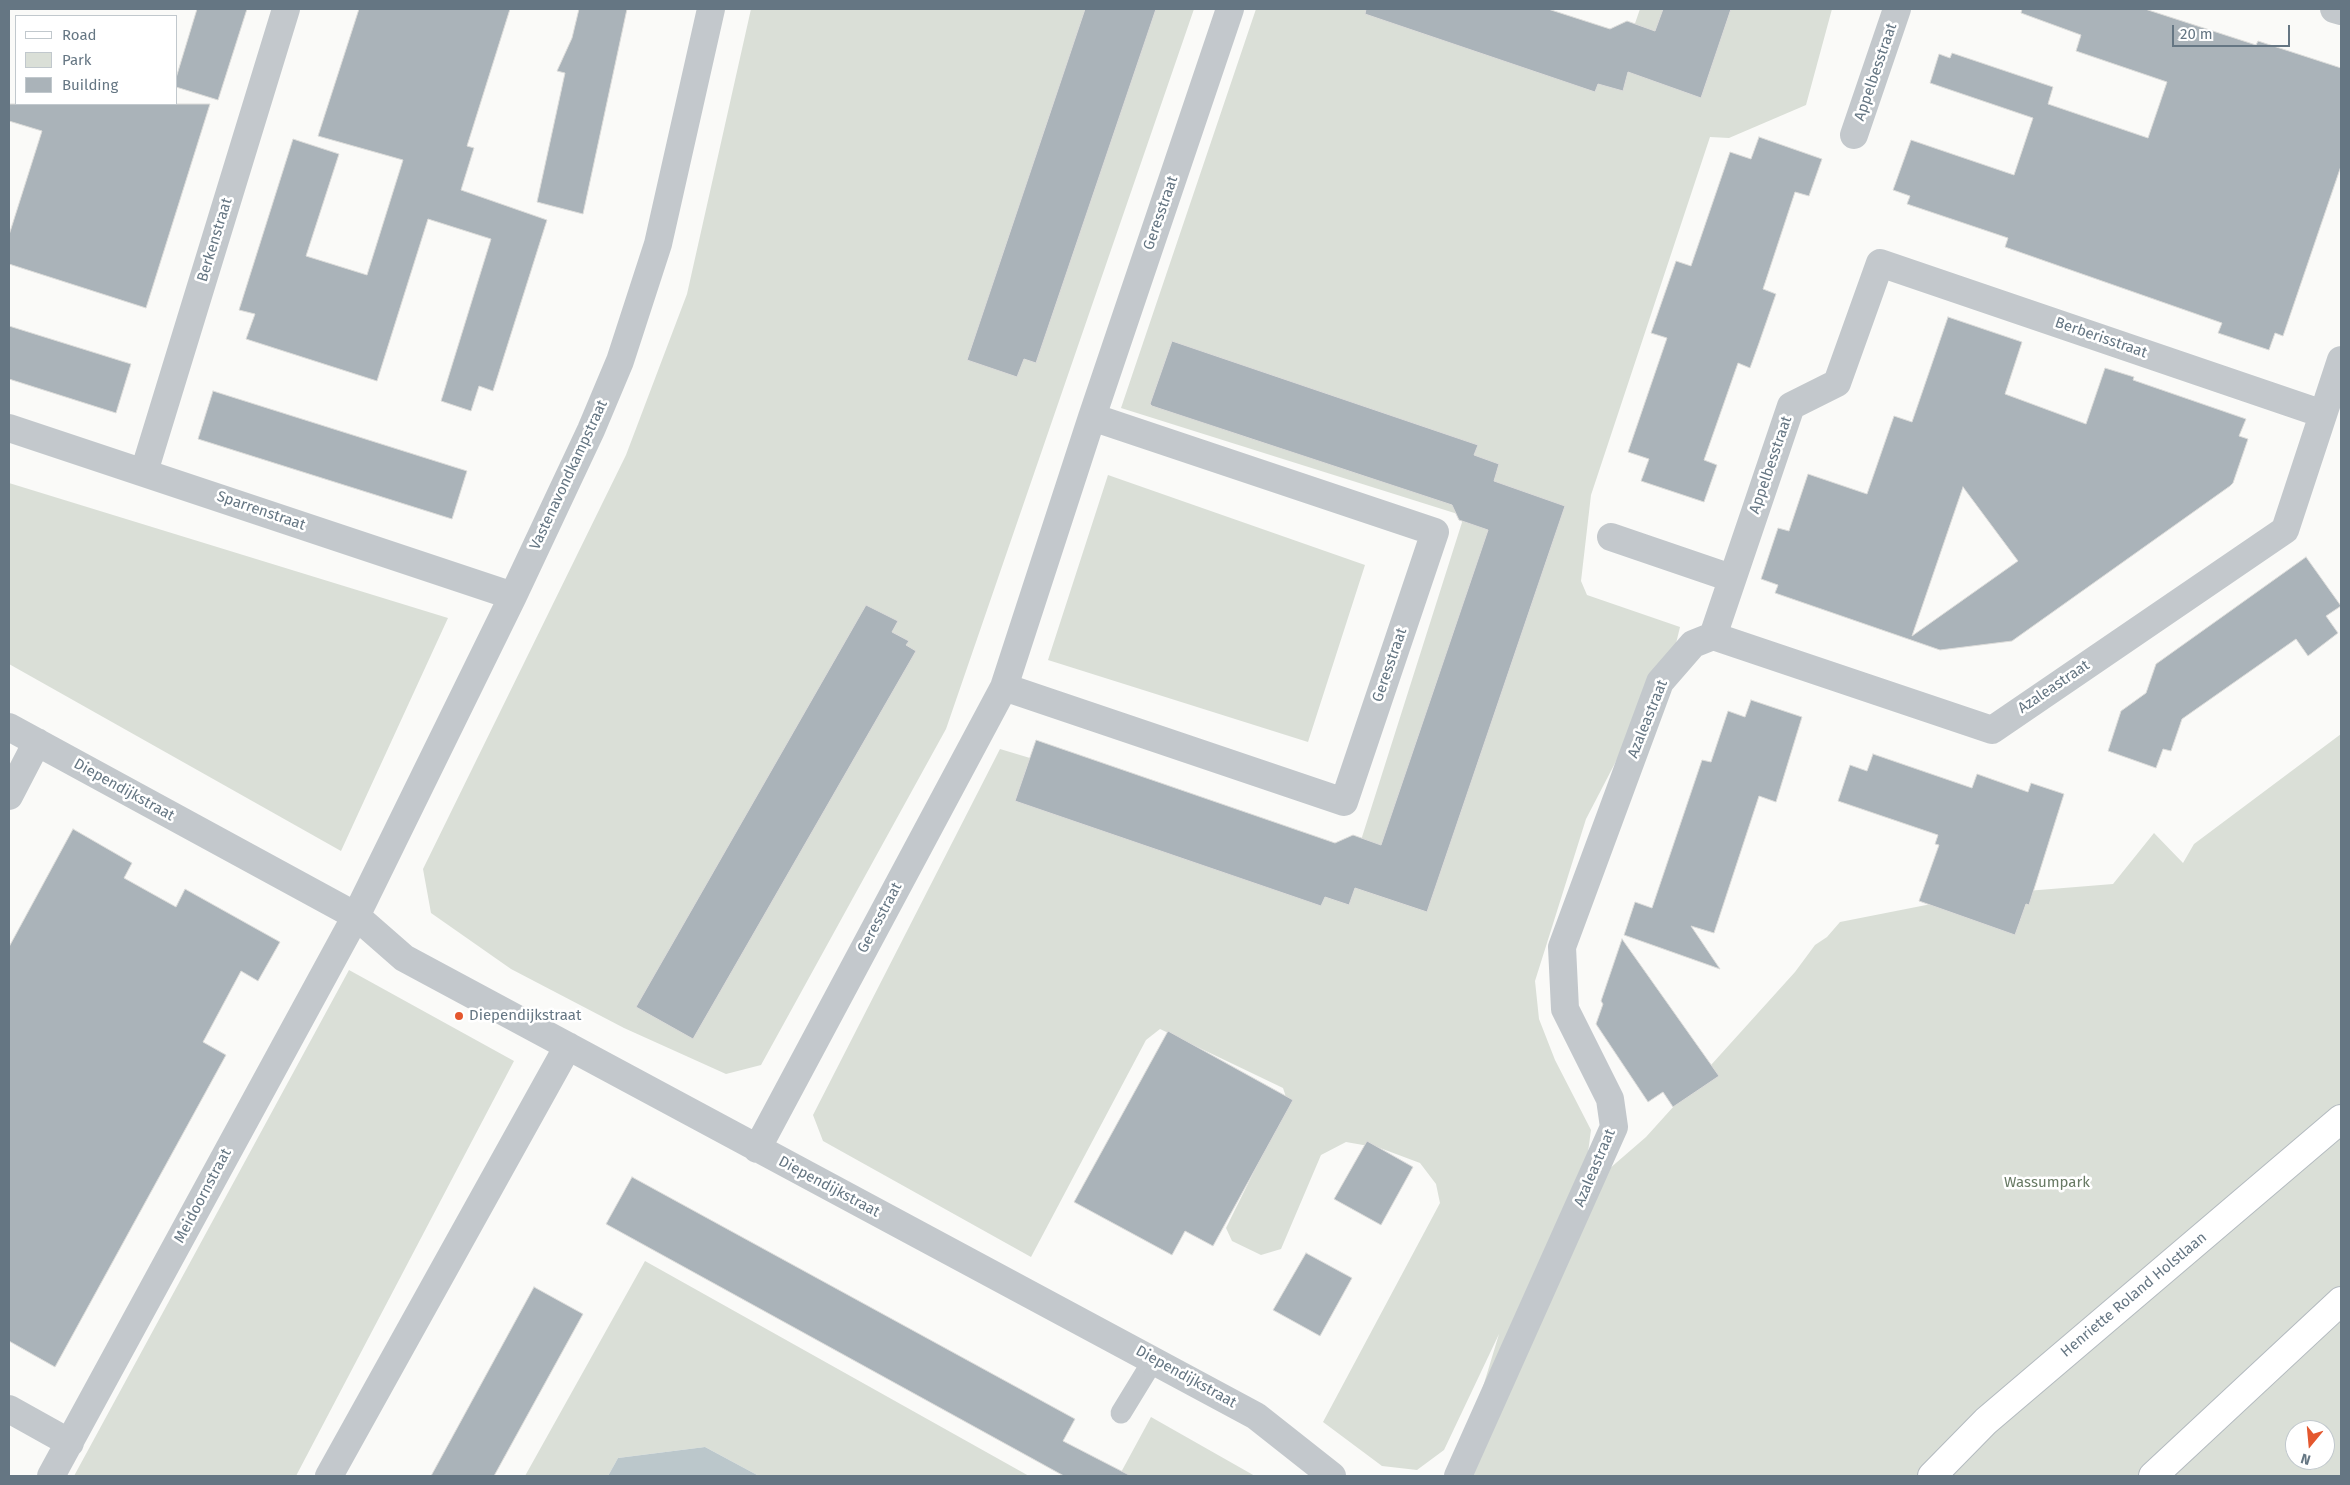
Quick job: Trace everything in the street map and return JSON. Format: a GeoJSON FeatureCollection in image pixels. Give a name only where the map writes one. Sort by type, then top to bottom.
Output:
{"type":"FeatureCollection","features":[{"type":"Feature","properties":{"kind":"street","name":"Berkenstraat"},"geometry":{"type":"LineString","coordinates":[[144,472],[286,9]]}},
{"type":"Feature","properties":{"kind":"street","name":"Vastenavondkampstraat"},"geometry":{"type":"LineString","coordinates":[[356,916],[513,596],[591,430],[620,361],[658,244],[711,9]]}},
{"type":"Feature","properties":{"kind":"street","name":"Geresstraat"},"geometry":{"type":"LineString","coordinates":[[757,1149],[1004,687],[1092,417],[1230,9]]}},
{"type":"Feature","properties":{"kind":"street","name":"Appelbesstraat"},"geometry":{"type":"LineString","coordinates":[[1854,134],[1897,9]]}},
{"type":"Feature","properties":{"kind":"street"},"geometry":{"type":"LineString","coordinates":[[2334,9],[2341,11]]}},
{"type":"Feature","properties":{"kind":"street","name":"Appelbesstraat"},"geometry":{"type":"LineString","coordinates":[[1713,636],[1731,578],[1791,406],[1838,383],[1880,263]]}},
{"type":"Feature","properties":{"kind":"street","name":"Berberisstraat"},"geometry":{"type":"LineString","coordinates":[[1880,263],[2323,414]]}},
{"type":"Feature","properties":{"kind":"street","name":"Azaleastraat"},"geometry":{"type":"LineString","coordinates":[[1458,1476],[1614,1127],[1610,1099],[1564,1009],[1562,947],[1660,682],[1693,644],[1713,636],[1992,730],[2285,530],[2341,360]]}},
{"type":"Feature","properties":{"kind":"street","name":"Geresstraat"},"geometry":{"type":"LineString","coordinates":[[1004,687],[1344,802],[1435,532],[1092,417]]}},
{"type":"Feature","properties":{"kind":"street","name":"Sparrenstraat"},"geometry":{"type":"LineString","coordinates":[[9,428],[513,596]]}},
{"type":"Feature","properties":{"kind":"street"},"geometry":{"type":"LineString","coordinates":[[1611,537],[1731,578]]}},
{"type":"Feature","properties":{"kind":"street","name":"Diependijkstraat"},"geometry":{"type":"LineString","coordinates":[[9,726],[356,916],[404,958],[757,1149],[1154,1359],[1256,1416],[1332,1476]]}},
{"type":"Feature","properties":{"kind":"street"},"geometry":{"type":"LineString","coordinates":[[9,796],[37,742]]}},
{"type":"Feature","properties":{"kind":"street","name":"Meidoornstraat"},"geometry":{"type":"LineString","coordinates":[[52,1476],[356,916]]}},
{"type":"Feature","properties":{"kind":"street"},"geometry":{"type":"LineString","coordinates":[[329,1476],[568,1046]]}},
{"type":"Feature","properties":{"kind":"street","name":"Henriette Roland Holstlaan"},"geometry":{"type":"LineString","coordinates":[[1932,1476],[1986,1421],[2341,1119]]}},
{"type":"Feature","properties":{"kind":"street"},"geometry":{"type":"LineString","coordinates":[[2153,1476],[2341,1301]]}},
{"type":"Feature","properties":{"kind":"street"},"geometry":{"type":"LineString","coordinates":[[9,1409],[70,1443]]}},
{"type":"Feature","properties":{"kind":"lane"},"geometry":{"type":"LineString","coordinates":[[1121,1413],[1154,1359]]}},
{"type":"Feature","properties":{"kind":"green space"},"geometry":{"type":"Polygon","coordinates":[[[751,9],[1194,9],[946,729],[761,1065],[726,1074],[624,1028],[511,969],[431,913],[423,869],[626,455],[687,294],[751,9]]]}},
{"type":"Feature","properties":{"kind":"green space","name":"Wassumpark"},"geometry":{"type":"Polygon","coordinates":[[[1256,9],[1543,9],[1631,35],[1640,9],[1832,9],[1806,105],[1729,138],[1710,137],[1591,495],[1581,581],[1587,595],[1680,627],[1673,656],[1667,663],[1586,819],[1535,981],[1539,1019],[1555,1060],[1591,1130],[1587,1160],[1564,1208],[1646,1137],[1795,972],[1815,945],[1827,937],[1840,922],[1977,895],[2113,884],[2154,833],[2183,863],[2194,844],[2341,734],[2341,1476],[1456,1476],[1499,1334],[1444,1450],[1417,1470],[1382,1466],[1323,1422],[1440,1203],[1436,1184],[1420,1163],[1380,1148],[1346,1142],[1321,1155],[1281,1249],[1261,1255],[1232,1241],[1226,1228],[1288,1103],[1283,1088],[1160,1029],[1146,1040],[1031,1257],[823,1141],[813,1115],[1000,749],[1356,856],[1464,516],[1121,408],[1256,9]]]}},
{"type":"Feature","properties":{"kind":"green space"},"geometry":{"type":"Polygon","coordinates":[[[1108,475],[1365,565],[1308,742],[1048,660],[1108,475]]]}},
{"type":"Feature","properties":{"kind":"green space"},"geometry":{"type":"Polygon","coordinates":[[[9,483],[448,618],[341,851],[9,664],[9,483]]]}},
{"type":"Feature","properties":{"kind":"green space"},"geometry":{"type":"Polygon","coordinates":[[[349,970],[514,1061],[296,1476],[74,1476],[349,970]]]}},
{"type":"Feature","properties":{"kind":"green space"},"geometry":{"type":"Polygon","coordinates":[[[645,1261],[1029,1476],[759,1476],[705,1447],[618,1458],[608,1476],[525,1476],[645,1261]]]}},
{"type":"Feature","properties":{"kind":"green space"},"geometry":{"type":"Polygon","coordinates":[[[1151,1417],[1255,1476],[1119,1476],[1151,1417]]]}},
{"type":"Feature","properties":{"kind":"shaded area"},"geometry":{"type":"Polygon","coordinates":[[[705,1447],[759,1476],[608,1476],[618,1458],[705,1447]]]}},
{"type":"Feature","properties":{"kind":"building"},"geometry":{"type":"Polygon","coordinates":[[[197,9],[247,9],[218,100],[178,88],[178,71],[197,9]]]}},
{"type":"Feature","properties":{"kind":"building"},"geometry":{"type":"Polygon","coordinates":[[[359,9],[510,9],[467,146],[474,148],[461,190],[547,220],[493,391],[479,386],[471,411],[441,401],[491,239],[428,219],[377,381],[246,339],[255,314],[239,310],[293,139],[339,154],[306,256],[367,275],[403,160],[318,136],[359,9]]]}},
{"type":"Feature","properties":{"kind":"building"},"geometry":{"type":"Polygon","coordinates":[[[579,9],[627,9],[583,214],[537,202],[565,73],[557,71],[572,38],[579,9]]]}},
{"type":"Feature","properties":{"kind":"building"},"geometry":{"type":"Polygon","coordinates":[[[1085,9],[1156,9],[1036,363],[1024,359],[1017,377],[967,360],[1085,9]]]}},
{"type":"Feature","properties":{"kind":"building"},"geometry":{"type":"Polygon","coordinates":[[[1366,9],[1548,9],[1610,29],[1627,21],[1655,31],[1663,9],[1731,9],[1701,98],[1628,72],[1623,91],[1598,84],[1595,92],[1365,14],[1366,9]]]}},
{"type":"Feature","properties":{"kind":"building"},"geometry":{"type":"Polygon","coordinates":[[[2022,9],[2145,9],[2256,45],[2258,41],[2341,68],[2341,166],[2283,336],[2275,333],[2269,350],[2218,333],[2222,323],[2005,247],[2008,238],[1907,204],[1910,196],[1893,190],[1911,140],[2014,175],[2033,118],[1930,83],[1939,54],[1950,58],[1952,53],[2053,87],[2048,104],[2148,138],[2167,82],[2076,51],[2081,35],[2021,13],[2022,9]]]}},
{"type":"Feature","properties":{"kind":"building"},"geometry":{"type":"Polygon","coordinates":[[[9,104],[210,104],[146,308],[9,264],[9,235],[42,131],[9,121],[9,104]]]}},
{"type":"Feature","properties":{"kind":"building"},"geometry":{"type":"Polygon","coordinates":[[[1759,137],[1822,159],[1809,196],[1795,192],[1763,289],[1776,294],[1750,368],[1738,363],[1704,460],[1717,465],[1704,502],[1641,481],[1649,459],[1628,452],[1667,338],[1651,333],[1676,261],[1691,266],[1730,152],[1751,159],[1759,137]]]}},
{"type":"Feature","properties":{"kind":"building"},"geometry":{"type":"Polygon","coordinates":[[[1948,317],[2022,342],[2005,394],[2086,424],[2105,368],[2134,377],[2133,380],[2246,419],[2239,436],[2248,439],[2233,483],[2230,486],[2012,641],[1940,650],[1775,593],[1778,585],[1761,579],[1778,528],[1789,531],[1808,474],[1867,494],[1894,416],[1912,422],[1948,317]],[[1963,487],[1912,636],[2018,561],[1963,487]]]}},
{"type":"Feature","properties":{"kind":"building"},"geometry":{"type":"Polygon","coordinates":[[[9,326],[131,364],[116,413],[9,379],[9,326]]]}},
{"type":"Feature","properties":{"kind":"building"},"geometry":{"type":"Polygon","coordinates":[[[1172,341],[1478,445],[1474,455],[1499,464],[1494,481],[1565,506],[1427,912],[1355,888],[1349,905],[1325,897],[1321,906],[1015,801],[1036,740],[1335,843],[1353,835],[1381,845],[1488,530],[1459,520],[1452,505],[1152,406],[1150,404],[1172,341]]]}},
{"type":"Feature","properties":{"kind":"building"},"geometry":{"type":"Polygon","coordinates":[[[213,391],[467,471],[452,519],[198,439],[213,391]]]}},
{"type":"Feature","properties":{"kind":"building"},"geometry":{"type":"Polygon","coordinates":[[[2306,557],[2341,606],[2326,616],[2338,633],[2308,656],[2296,639],[2182,719],[2171,751],[2163,749],[2156,768],[2108,751],[2121,711],[2146,693],[2156,664],[2306,557]]]}},
{"type":"Feature","properties":{"kind":"building"},"geometry":{"type":"Polygon","coordinates":[[[866,605],[898,621],[892,632],[909,641],[906,645],[916,651],[693,1039],[636,1007],[866,605]]]}},
{"type":"Feature","properties":{"kind":"building"},"geometry":{"type":"Polygon","coordinates":[[[1751,700],[1802,717],[1776,802],[1759,796],[1714,933],[1691,926],[1720,969],[1624,935],[1635,902],[1652,908],[1702,760],[1711,762],[1728,711],[1745,717],[1751,700]]]}},
{"type":"Feature","properties":{"kind":"building"},"geometry":{"type":"Polygon","coordinates":[[[1873,754],[1972,788],[1977,774],[2028,792],[2031,783],[2064,794],[2029,905],[2026,904],[2015,935],[1919,901],[1939,845],[1935,844],[1938,835],[1838,801],[1850,765],[1867,771],[1873,754]]]}},
{"type":"Feature","properties":{"kind":"building"},"geometry":{"type":"Polygon","coordinates":[[[73,829],[132,863],[124,878],[176,907],[185,889],[280,942],[258,981],[241,971],[203,1042],[226,1055],[55,1367],[9,1341],[9,947],[73,829]]]}},
{"type":"Feature","properties":{"kind":"building"},"geometry":{"type":"Polygon","coordinates":[[[1622,939],[1719,1076],[1673,1107],[1663,1092],[1648,1102],[1596,1024],[1603,1004],[1601,1001],[1622,939]]]}},
{"type":"Feature","properties":{"kind":"building"},"geometry":{"type":"Polygon","coordinates":[[[1168,1031],[1293,1100],[1213,1246],[1185,1231],[1172,1255],[1074,1202],[1168,1031]]]}},
{"type":"Feature","properties":{"kind":"building"},"geometry":{"type":"Polygon","coordinates":[[[1367,1141],[1413,1167],[1381,1225],[1334,1199],[1367,1141]]]}},
{"type":"Feature","properties":{"kind":"building"},"geometry":{"type":"Polygon","coordinates":[[[632,1177],[1075,1419],[1063,1441],[1131,1476],[1064,1476],[606,1224],[632,1177]]]}},
{"type":"Feature","properties":{"kind":"building"},"geometry":{"type":"Polygon","coordinates":[[[1306,1253],[1352,1278],[1320,1336],[1273,1310],[1306,1253]]]}},
{"type":"Feature","properties":{"kind":"building"},"geometry":{"type":"Polygon","coordinates":[[[534,1287],[583,1314],[494,1476],[431,1476],[534,1287]]]}},
{"type":"Feature","properties":{"kind":"place","name":"Diependijkstraat"},"geometry":{"type":"Point","coordinates":[459,1016]}}]}
